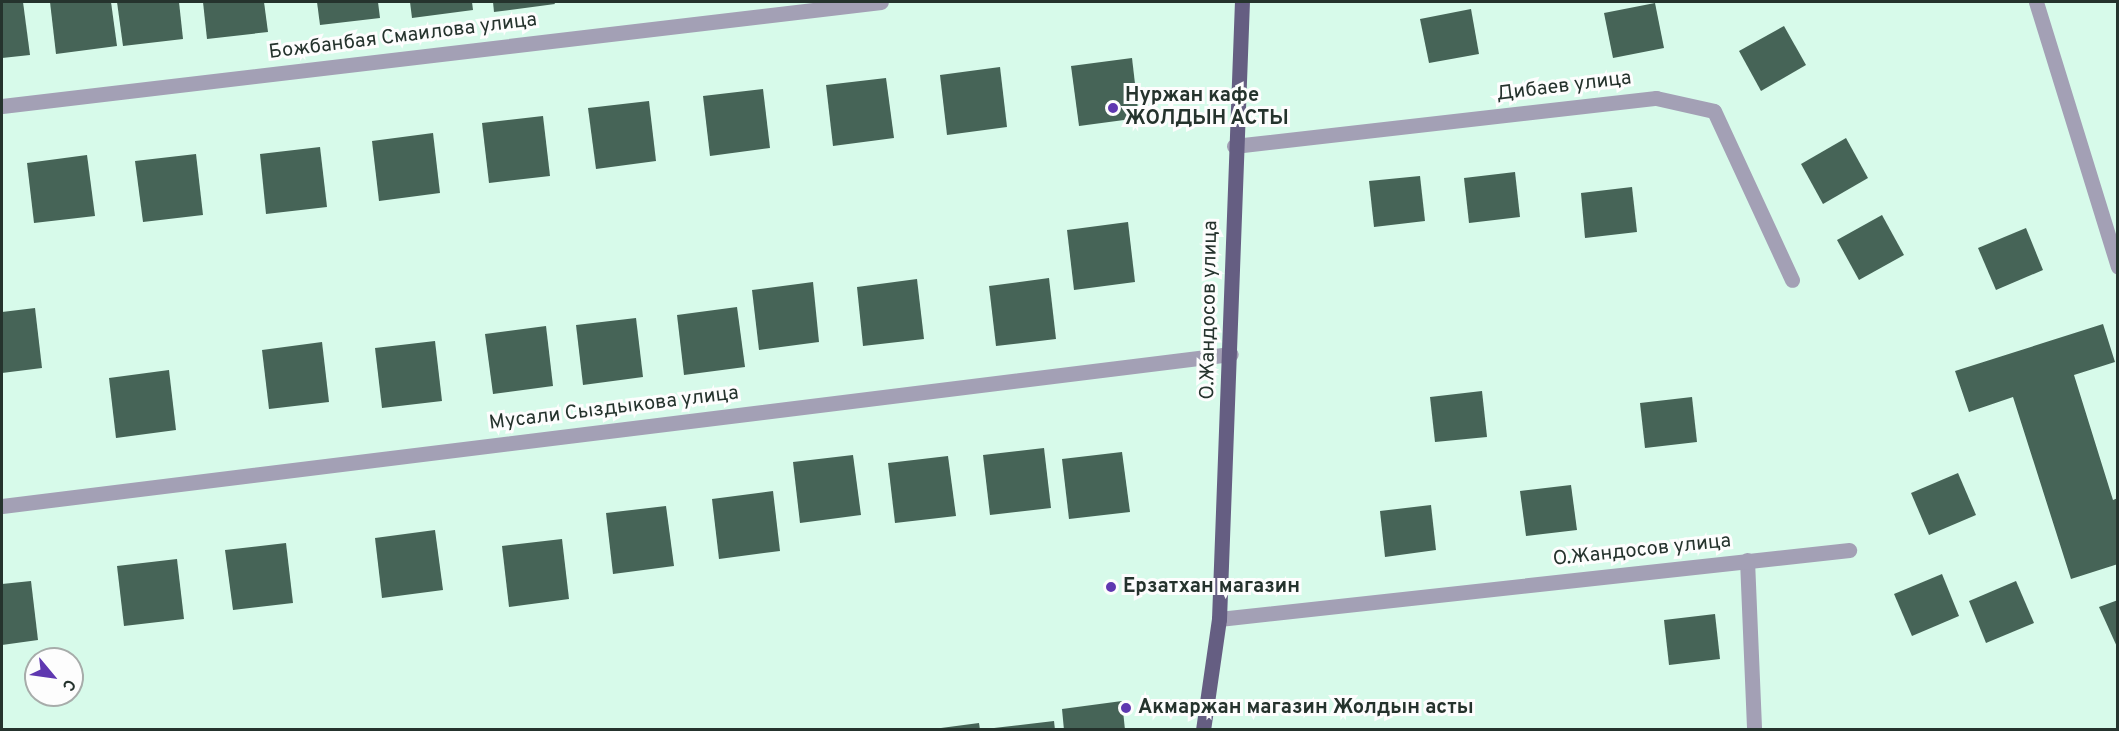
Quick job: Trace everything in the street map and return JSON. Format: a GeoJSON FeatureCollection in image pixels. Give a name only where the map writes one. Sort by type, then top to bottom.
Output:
{"type":"FeatureCollection","features":[{"type":"Feature","properties":{"kind":"main road","name":"О.Жандосов улица"},"geometry":{"type":"LineString","coordinates":[[1203,729],[1219,619],[1231,354],[1234,146],[1242,2]]}},
{"type":"Feature","properties":{"kind":"street","name":"Божбанбая Смаилова улица"},"geometry":{"type":"LineString","coordinates":[[2,106],[881,2]]}},
{"type":"Feature","properties":{"kind":"street"},"geometry":{"type":"LineString","coordinates":[[2036,2],[2118,267]]}},
{"type":"Feature","properties":{"kind":"street","name":"Дибаев улица"},"geometry":{"type":"LineString","coordinates":[[1234,146],[1656,98],[1714,111],[1792,280]]}},
{"type":"Feature","properties":{"kind":"street","name":"Мусали Сыздыкова улица"},"geometry":{"type":"LineString","coordinates":[[2,506],[1231,354]]}},
{"type":"Feature","properties":{"kind":"street","name":"О.Жандосов улица"},"geometry":{"type":"LineString","coordinates":[[1219,619],[1849,550]]}},
{"type":"Feature","properties":{"kind":"street","name":"О.Жандосов улица"},"geometry":{"type":"LineString","coordinates":[[1747,560],[1754,729]]}},
{"type":"Feature","properties":{"kind":"building"},"geometry":{"type":"Polygon","coordinates":[[[2,2],[23,2],[30,55],[2,58],[2,2]]]}},
{"type":"Feature","properties":{"kind":"building"},"geometry":{"type":"Polygon","coordinates":[[[50,2],[111,2],[117,46],[56,54],[50,2]]]}},
{"type":"Feature","properties":{"kind":"building"},"geometry":{"type":"Polygon","coordinates":[[[117,2],[179,2],[183,39],[123,46],[117,2]]]}},
{"type":"Feature","properties":{"kind":"building"},"geometry":{"type":"Polygon","coordinates":[[[203,2],[264,2],[268,32],[207,39],[203,2]]]}},
{"type":"Feature","properties":{"kind":"building"},"geometry":{"type":"Polygon","coordinates":[[[317,2],[378,2],[380,18],[320,25],[317,2]]]}},
{"type":"Feature","properties":{"kind":"building"},"geometry":{"type":"Polygon","coordinates":[[[410,2],[472,2],[473,10],[412,18],[410,2]]]}},
{"type":"Feature","properties":{"kind":"building"},"geometry":{"type":"Polygon","coordinates":[[[493,2],[554,2],[555,4],[494,12],[493,2]]]}},
{"type":"Feature","properties":{"kind":"building"},"geometry":{"type":"Polygon","coordinates":[[[1655,3],[1664,48],[1613,58],[1604,13],[1655,3]]]}},
{"type":"Feature","properties":{"kind":"building"},"geometry":{"type":"Polygon","coordinates":[[[1471,9],[1479,54],[1429,63],[1420,19],[1471,9]]]}},
{"type":"Feature","properties":{"kind":"building"},"geometry":{"type":"Polygon","coordinates":[[[1784,26],[1806,65],[1761,91],[1739,51],[1784,26]]]}},
{"type":"Feature","properties":{"kind":"building"},"geometry":{"type":"Polygon","coordinates":[[[1132,58],[1139,118],[1079,126],[1071,66],[1132,58]]]}},
{"type":"Feature","properties":{"kind":"building"},"geometry":{"type":"Polygon","coordinates":[[[1000,67],[1007,127],[947,135],[940,75],[1000,67]]]}},
{"type":"Feature","properties":{"kind":"building"},"geometry":{"type":"Polygon","coordinates":[[[886,78],[894,138],[833,146],[826,85],[886,78]]]}},
{"type":"Feature","properties":{"kind":"building"},"geometry":{"type":"Polygon","coordinates":[[[763,89],[770,148],[710,156],[703,96],[763,89]]]}},
{"type":"Feature","properties":{"kind":"building"},"geometry":{"type":"Polygon","coordinates":[[[649,101],[656,161],[596,169],[588,108],[649,101]]]}},
{"type":"Feature","properties":{"kind":"building"},"geometry":{"type":"Polygon","coordinates":[[[543,116],[550,176],[489,183],[482,123],[543,116]]]}},
{"type":"Feature","properties":{"kind":"building"},"geometry":{"type":"Polygon","coordinates":[[[433,133],[440,193],[379,201],[372,141],[433,133]]]}},
{"type":"Feature","properties":{"kind":"building"},"geometry":{"type":"Polygon","coordinates":[[[1846,138],[1868,178],[1823,204],[1801,164],[1846,138]]]}},
{"type":"Feature","properties":{"kind":"building"},"geometry":{"type":"Polygon","coordinates":[[[320,147],[327,207],[266,214],[260,154],[320,147]]]}},
{"type":"Feature","properties":{"kind":"building"},"geometry":{"type":"Polygon","coordinates":[[[196,154],[203,215],[143,222],[135,161],[196,154]]]}},
{"type":"Feature","properties":{"kind":"building"},"geometry":{"type":"Polygon","coordinates":[[[87,155],[95,216],[34,223],[27,163],[87,155]]]}},
{"type":"Feature","properties":{"kind":"building"},"geometry":{"type":"Polygon","coordinates":[[[1515,172],[1520,217],[1469,223],[1464,178],[1515,172]]]}},
{"type":"Feature","properties":{"kind":"building"},"geometry":{"type":"Polygon","coordinates":[[[1420,176],[1425,221],[1374,227],[1369,181],[1420,176]]]}},
{"type":"Feature","properties":{"kind":"building"},"geometry":{"type":"Polygon","coordinates":[[[1632,187],[1637,232],[1585,238],[1581,193],[1632,187]]]}},
{"type":"Feature","properties":{"kind":"building"},"geometry":{"type":"Polygon","coordinates":[[[1882,215],[1904,255],[1859,280],[1837,240],[1882,215]]]}},
{"type":"Feature","properties":{"kind":"building"},"geometry":{"type":"Polygon","coordinates":[[[1128,222],[1135,282],[1074,290],[1067,230],[1128,222]]]}},
{"type":"Feature","properties":{"kind":"building"},"geometry":{"type":"Polygon","coordinates":[[[2026,228],[2043,270],[1996,290],[1978,248],[2026,228]]]}},
{"type":"Feature","properties":{"kind":"building"},"geometry":{"type":"Polygon","coordinates":[[[1049,278],[1056,339],[996,346],[989,286],[1049,278]]]}},
{"type":"Feature","properties":{"kind":"building"},"geometry":{"type":"Polygon","coordinates":[[[917,279],[924,339],[863,346],[857,287],[917,279]]]}},
{"type":"Feature","properties":{"kind":"building"},"geometry":{"type":"Polygon","coordinates":[[[813,282],[819,342],[759,350],[752,290],[813,282]]]}},
{"type":"Feature","properties":{"kind":"building"},"geometry":{"type":"Polygon","coordinates":[[[737,307],[745,367],[684,375],[677,315],[737,307]]]}},
{"type":"Feature","properties":{"kind":"building"},"geometry":{"type":"Polygon","coordinates":[[[35,308],[42,368],[2,373],[2,312],[35,308]]]}},
{"type":"Feature","properties":{"kind":"building"},"geometry":{"type":"Polygon","coordinates":[[[636,318],[643,377],[583,385],[576,325],[636,318]]]}},
{"type":"Feature","properties":{"kind":"building"},"geometry":{"type":"Polygon","coordinates":[[[2103,324],[2115,362],[2074,375],[2113,500],[2118,498],[2118,564],[2071,579],[2013,397],[1969,412],[1955,371],[2103,324]]]}},
{"type":"Feature","properties":{"kind":"building"},"geometry":{"type":"Polygon","coordinates":[[[546,326],[553,386],[493,394],[485,334],[546,326]]]}},
{"type":"Feature","properties":{"kind":"building"},"geometry":{"type":"Polygon","coordinates":[[[435,341],[442,401],[382,408],[375,348],[435,341]]]}},
{"type":"Feature","properties":{"kind":"building"},"geometry":{"type":"Polygon","coordinates":[[[322,342],[329,402],[269,409],[262,350],[322,342]]]}},
{"type":"Feature","properties":{"kind":"building"},"geometry":{"type":"Polygon","coordinates":[[[169,370],[176,430],[116,438],[109,378],[169,370]]]}},
{"type":"Feature","properties":{"kind":"building"},"geometry":{"type":"Polygon","coordinates":[[[1482,391],[1487,437],[1435,442],[1430,397],[1482,391]]]}},
{"type":"Feature","properties":{"kind":"building"},"geometry":{"type":"Polygon","coordinates":[[[1692,397],[1697,442],[1645,448],[1640,403],[1692,397]]]}},
{"type":"Feature","properties":{"kind":"building"},"geometry":{"type":"Polygon","coordinates":[[[1044,448],[1051,508],[990,515],[983,455],[1044,448]]]}},
{"type":"Feature","properties":{"kind":"building"},"geometry":{"type":"Polygon","coordinates":[[[1122,452],[1130,512],[1069,519],[1062,459],[1122,452]]]}},
{"type":"Feature","properties":{"kind":"building"},"geometry":{"type":"Polygon","coordinates":[[[853,455],[861,515],[800,523],[793,462],[853,455]]]}},
{"type":"Feature","properties":{"kind":"building"},"geometry":{"type":"Polygon","coordinates":[[[948,456],[956,516],[895,523],[888,463],[948,456]]]}},
{"type":"Feature","properties":{"kind":"building"},"geometry":{"type":"Polygon","coordinates":[[[1958,473],[1976,515],[1929,535],[1911,493],[1958,473]]]}},
{"type":"Feature","properties":{"kind":"building"},"geometry":{"type":"Polygon","coordinates":[[[1571,485],[1577,530],[1526,536],[1520,491],[1571,485]]]}},
{"type":"Feature","properties":{"kind":"building"},"geometry":{"type":"Polygon","coordinates":[[[773,491],[780,551],[719,559],[712,499],[773,491]]]}},
{"type":"Feature","properties":{"kind":"building"},"geometry":{"type":"Polygon","coordinates":[[[1431,505],[1436,550],[1385,557],[1380,511],[1431,505]]]}},
{"type":"Feature","properties":{"kind":"building"},"geometry":{"type":"Polygon","coordinates":[[[666,506],[674,566],[613,574],[606,513],[666,506]]]}},
{"type":"Feature","properties":{"kind":"building"},"geometry":{"type":"Polygon","coordinates":[[[435,530],[443,590],[382,598],[375,538],[435,530]]]}},
{"type":"Feature","properties":{"kind":"building"},"geometry":{"type":"Polygon","coordinates":[[[562,539],[569,599],[509,607],[502,546],[562,539]]]}},
{"type":"Feature","properties":{"kind":"building"},"geometry":{"type":"Polygon","coordinates":[[[286,543],[293,603],[233,610],[225,550],[286,543]]]}},
{"type":"Feature","properties":{"kind":"building"},"geometry":{"type":"Polygon","coordinates":[[[177,559],[184,619],[124,626],[117,566],[177,559]]]}},
{"type":"Feature","properties":{"kind":"building"},"geometry":{"type":"Polygon","coordinates":[[[1942,574],[1959,616],[1912,636],[1894,594],[1942,574]]]}},
{"type":"Feature","properties":{"kind":"building"},"geometry":{"type":"Polygon","coordinates":[[[31,581],[38,640],[2,645],[2,584],[31,581]]]}},
{"type":"Feature","properties":{"kind":"building"},"geometry":{"type":"Polygon","coordinates":[[[2016,581],[2034,623],[1986,643],[1969,601],[2016,581]]]}},
{"type":"Feature","properties":{"kind":"building"},"geometry":{"type":"Polygon","coordinates":[[[2118,600],[2118,649],[2099,607],[2118,600]]]}},
{"type":"Feature","properties":{"kind":"building"},"geometry":{"type":"Polygon","coordinates":[[[1715,614],[1720,659],[1669,665],[1664,620],[1715,614]]]}},
{"type":"Feature","properties":{"kind":"building"},"geometry":{"type":"Polygon","coordinates":[[[1122,701],[1125,730],[1064,730],[1062,709],[1122,701]]]}},
{"type":"Feature","properties":{"kind":"building"},"geometry":{"type":"Polygon","coordinates":[[[1054,721],[1055,730],[994,730],[994,728],[1054,721]]]}},
{"type":"Feature","properties":{"kind":"building"},"geometry":{"type":"Polygon","coordinates":[[[979,723],[980,730],[942,730],[941,728],[979,723]]]}},
{"type":"Feature","properties":{"kind":"place","name":"Нуржан кафе ЖОЛДЫН АСТЫ"},"geometry":{"type":"Point","coordinates":[1113,108]}},
{"type":"Feature","properties":{"kind":"place","name":"Ерзатхан магазин"},"geometry":{"type":"Point","coordinates":[1111,587]}},
{"type":"Feature","properties":{"kind":"place","name":"Акмаржан магазин Жолдын асты"},"geometry":{"type":"Point","coordinates":[1126,708]}}]}
